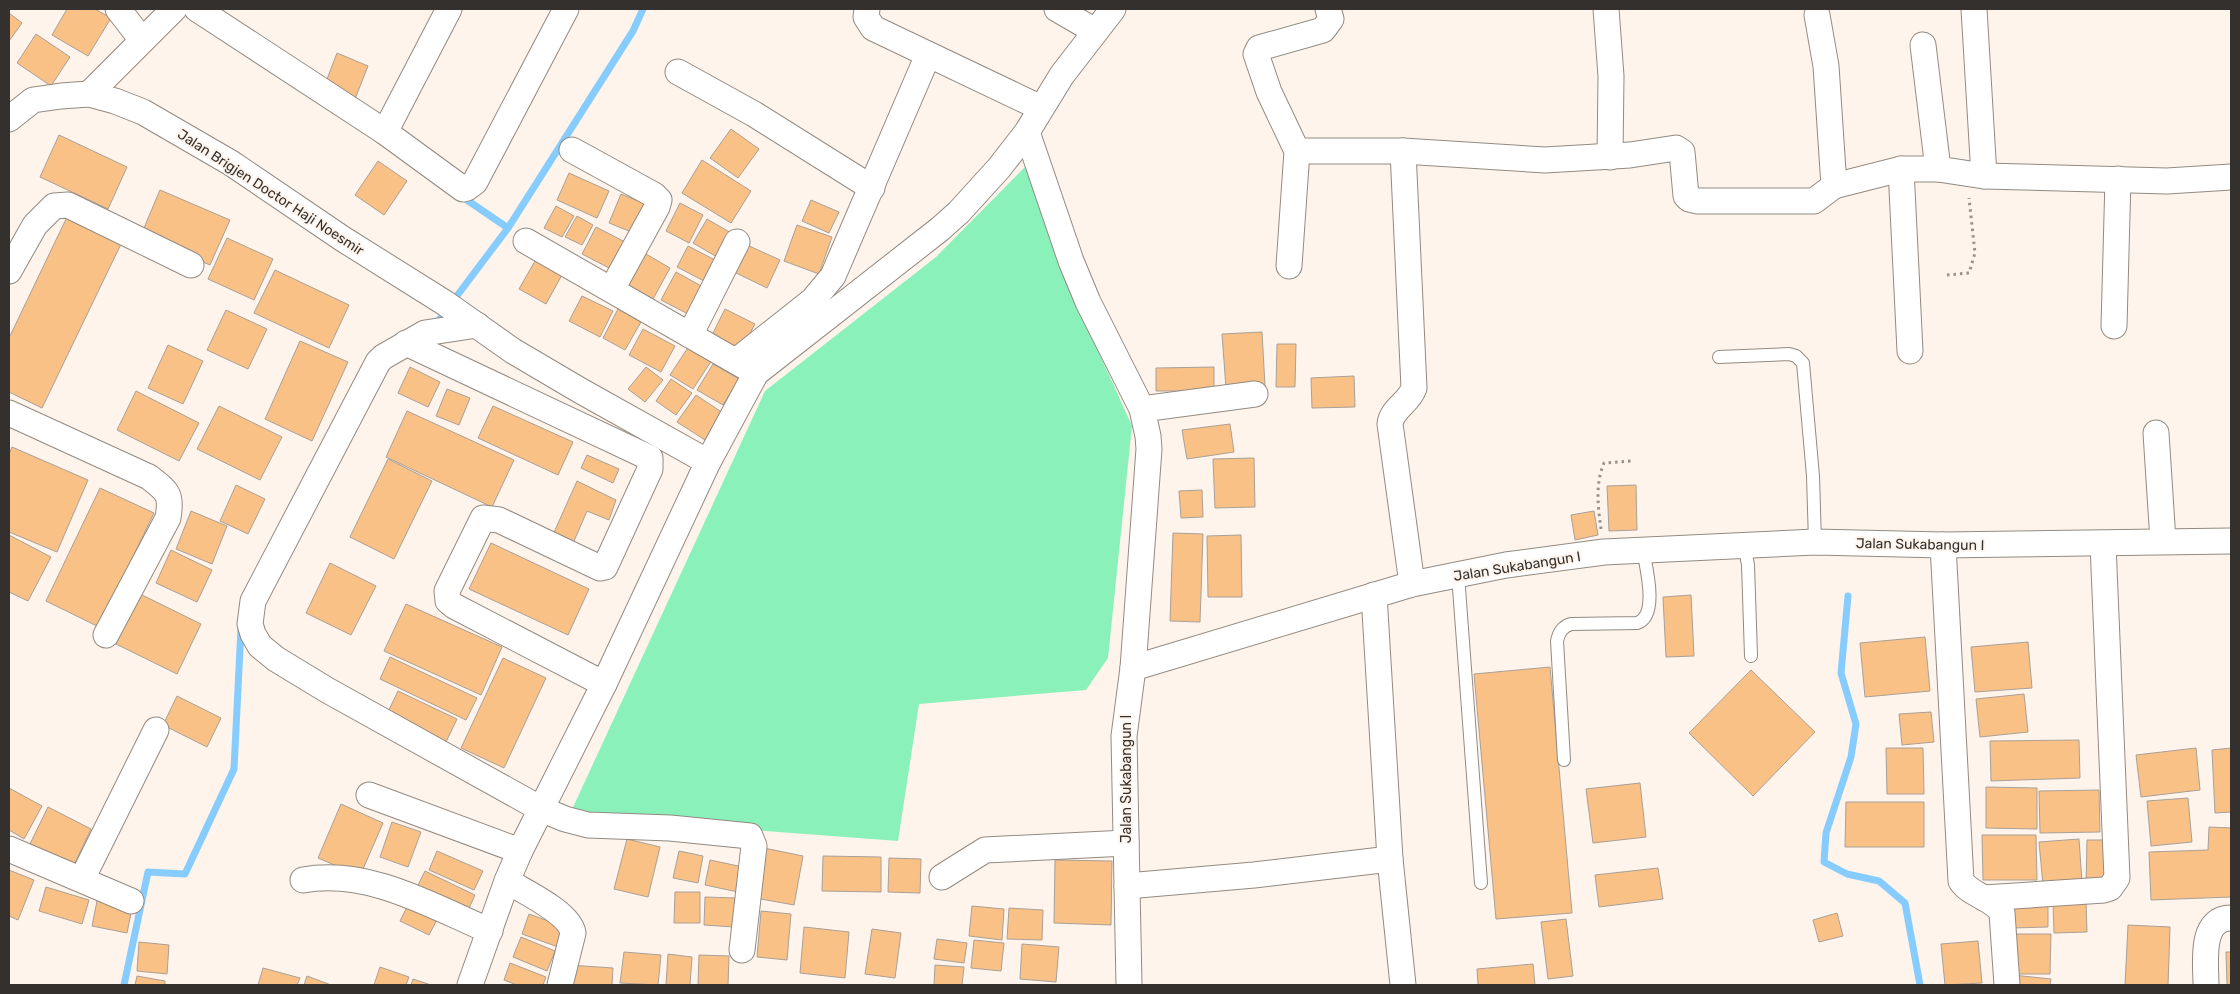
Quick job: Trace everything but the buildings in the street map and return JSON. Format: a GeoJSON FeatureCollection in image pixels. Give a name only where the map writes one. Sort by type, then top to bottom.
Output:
{"type":"FeatureCollection","features":[{"type":"Feature","properties":{"kind":"street"},"geometry":{"type":"LineString","coordinates":[[118,9],[142,40]]}},
{"type":"Feature","properties":{"kind":"street"},"geometry":{"type":"LineString","coordinates":[[89,94],[174,9]]}},
{"type":"Feature","properties":{"kind":"street"},"geometry":{"type":"LineString","coordinates":[[197,9],[385,132],[463,188],[471,186],[566,9]]}},
{"type":"Feature","properties":{"kind":"street"},"geometry":{"type":"LineString","coordinates":[[385,132],[449,9]]}},
{"type":"Feature","properties":{"kind":"street"},"geometry":{"type":"LineString","coordinates":[[867,9],[866,16],[873,28],[1041,108]]}},
{"type":"Feature","properties":{"kind":"street"},"geometry":{"type":"LineString","coordinates":[[1057,9],[1095,31]]}},
{"type":"Feature","properties":{"kind":"street"},"geometry":{"type":"LineString","coordinates":[[746,367],[940,229],[959,212],[999,168],[1027,132],[1041,108],[1095,31],[1113,9]]}},
{"type":"Feature","properties":{"kind":"street"},"geometry":{"type":"LineString","coordinates":[[1289,266],[1297,151],[1269,92],[1256,54],[1259,48],[1323,30],[1331,19],[1328,9]]}},
{"type":"Feature","properties":{"kind":"street"},"geometry":{"type":"LineString","coordinates":[[1606,9],[1611,76],[1610,157]]}},
{"type":"Feature","properties":{"kind":"street"},"geometry":{"type":"LineString","coordinates":[[1974,9],[1975,175]]}},
{"type":"Feature","properties":{"kind":"street"},"geometry":{"type":"LineString","coordinates":[[1818,15],[1826,66],[1834,186]]}},
{"type":"Feature","properties":{"kind":"street"},"geometry":{"type":"LineString","coordinates":[[1923,45],[1938,169]]}},
{"type":"Feature","properties":{"kind":"street"},"geometry":{"type":"LineString","coordinates":[[470,985],[507,881],[520,851],[604,684],[708,462],[746,367],[823,289],[833,276],[928,55]]}},
{"type":"Feature","properties":{"kind":"street"},"geometry":{"type":"LineString","coordinates":[[678,72],[754,114],[872,188]]}},
{"type":"Feature","properties":{"kind":"street","name":"Jalan Brigjen Doctor Haji Noesmir"},"geometry":{"type":"LineString","coordinates":[[9,119],[33,100],[89,94],[115,101],[143,112],[232,163],[343,239],[449,306],[513,351],[708,462]]}},
{"type":"Feature","properties":{"kind":"street"},"geometry":{"type":"LineString","coordinates":[[1027,132],[1071,262],[1088,302],[1142,409],[1148,436],[1149,449],[1133,668]]}},
{"type":"Feature","properties":{"kind":"street"},"geometry":{"type":"LineString","coordinates":[[1297,151],[1404,152],[1545,160],[1610,157],[1678,149],[1682,152],[1686,196],[1692,200],[1814,201],[1834,186],[1901,169],[1938,169],[1975,175],[2167,181],[2231,177]]}},
{"type":"Feature","properties":{"kind":"street"},"geometry":{"type":"LineString","coordinates":[[572,150],[654,195],[658,200],[658,206],[612,289]]}},
{"type":"Feature","properties":{"kind":"street"},"geometry":{"type":"LineString","coordinates":[[1404,152],[1414,388],[1409,399],[1395,411],[1390,424],[1412,584]]}},
{"type":"Feature","properties":{"kind":"street"},"geometry":{"type":"LineString","coordinates":[[1901,169],[1910,350]]}},
{"type":"Feature","properties":{"kind":"street"},"geometry":{"type":"LineString","coordinates":[[2114,326],[2118,179]]}},
{"type":"Feature","properties":{"kind":"street"},"geometry":{"type":"LineString","coordinates":[[9,272],[35,225],[54,206],[68,205],[191,264]]}},
{"type":"Feature","properties":{"kind":"street"},"geometry":{"type":"LineString","coordinates":[[526,241],[746,367]]}},
{"type":"Feature","properties":{"kind":"street"},"geometry":{"type":"LineString","coordinates":[[690,335],[737,242]]}},
{"type":"Feature","properties":{"kind":"street"},"geometry":{"type":"LineString","coordinates":[[477,325],[425,332],[383,357],[253,601],[250,624],[260,646],[276,659],[327,690],[541,809],[575,823],[588,825],[670,828],[750,836],[754,846],[742,950]]}},
{"type":"Feature","properties":{"kind":"street"},"geometry":{"type":"LineString","coordinates":[[406,343],[650,458],[650,468],[605,567],[594,566],[499,520],[483,518],[447,591],[448,601],[454,606],[604,684]]}},
{"type":"Feature","properties":{"kind":"street"},"geometry":{"type":"LineString","coordinates":[[1142,409],[1255,394]]}},
{"type":"Feature","properties":{"kind":"street"},"geometry":{"type":"LineString","coordinates":[[9,413],[149,478],[165,489],[171,501],[168,518],[106,635]]}},
{"type":"Feature","properties":{"kind":"street"},"geometry":{"type":"LineString","coordinates":[[2156,433],[2163,541]]}},
{"type":"Feature","properties":{"kind":"street","name":"Jalan Sukabangun I"},"geometry":{"type":"LineString","coordinates":[[1129,985],[1124,736],[1133,668],[1412,584],[1506,565],[1604,552],[1643,550],[1746,551],[1815,538],[1943,544],[2103,544],[2163,541],[2231,541]]}},
{"type":"Feature","properties":{"kind":"street"},"geometry":{"type":"LineString","coordinates":[[1943,544],[1960,876],[1965,887],[1997,906],[2002,913],[2007,985]]}},
{"type":"Feature","properties":{"kind":"street"},"geometry":{"type":"LineString","coordinates":[[1984,898],[2104,890],[2110,888],[2117,878],[2103,544]]}},
{"type":"Feature","properties":{"kind":"street"},"geometry":{"type":"LineString","coordinates":[[1374,595],[1390,859],[1403,985]]}},
{"type":"Feature","properties":{"kind":"street"},"geometry":{"type":"LineString","coordinates":[[82,880],[156,730]]}},
{"type":"Feature","properties":{"kind":"street"},"geometry":{"type":"LineString","coordinates":[[369,795],[520,851]]}},
{"type":"Feature","properties":{"kind":"street"},"geometry":{"type":"LineString","coordinates":[[942,877],[985,850],[1126,843]]}},
{"type":"Feature","properties":{"kind":"street"},"geometry":{"type":"LineString","coordinates":[[9,849],[131,901]]}},
{"type":"Feature","properties":{"kind":"street"},"geometry":{"type":"LineString","coordinates":[[1127,886],[1254,875],[1390,859]]}},
{"type":"Feature","properties":{"kind":"street"},"geometry":{"type":"LineString","coordinates":[[303,880],[337,878],[374,884],[490,931]]}},
{"type":"Feature","properties":{"kind":"street"},"geometry":{"type":"LineString","coordinates":[[507,881],[562,915],[570,922],[573,933],[560,985]]}},
{"type":"Feature","properties":{"kind":"street"},"geometry":{"type":"LineString","coordinates":[[2206,985],[2206,946],[2208,934],[2220,921],[2231,918]]}},
{"type":"Feature","properties":{"kind":"lane"},"geometry":{"type":"LineString","coordinates":[[1719,357],[1789,354],[1796,356],[1803,363],[1815,538]]}},
{"type":"Feature","properties":{"kind":"lane"},"geometry":{"type":"LineString","coordinates":[[1564,760],[1558,634],[1560,630],[1570,624],[1637,623],[1644,620],[1649,610],[1648,577],[1643,550]]}},
{"type":"Feature","properties":{"kind":"lane"},"geometry":{"type":"LineString","coordinates":[[1746,551],[1751,656]]}},
{"type":"Feature","properties":{"kind":"lane"},"geometry":{"type":"LineString","coordinates":[[1458,575],[1481,883]]}},
{"type":"Feature","properties":{"kind":"path"},"geometry":{"type":"LineString","coordinates":[[1947,275],[1969,273],[1975,253],[1975,175]]}},
{"type":"Feature","properties":{"kind":"path"},"geometry":{"type":"LineString","coordinates":[[1604,552],[1598,505],[1600,474],[1604,463],[1631,461]]}},
{"type":"Feature","properties":{"kind":"green space"},"geometry":{"type":"Polygon","coordinates":[[[1026,166],[1086,324],[1132,426],[1108,658],[1086,690],[919,704],[898,841],[569,816],[765,391],[936,257],[1026,166]]]}},
{"type":"Feature","properties":{"kind":"waterway"},"geometry":{"type":"LineString","coordinates":[[435,325],[508,228],[633,31],[643,9]]}},
{"type":"Feature","properties":{"kind":"waterway"},"geometry":{"type":"LineString","coordinates":[[461,196],[508,228]]}},
{"type":"Feature","properties":{"kind":"waterway"},"geometry":{"type":"LineString","coordinates":[[1848,596],[1841,673],[1856,724],[1851,757],[1826,833],[1824,862],[1847,874],[1879,881],[1905,903],[1920,985]]}},
{"type":"Feature","properties":{"kind":"waterway"},"geometry":{"type":"LineString","coordinates":[[124,985],[148,872],[185,874],[234,769],[241,628]]}}]}
